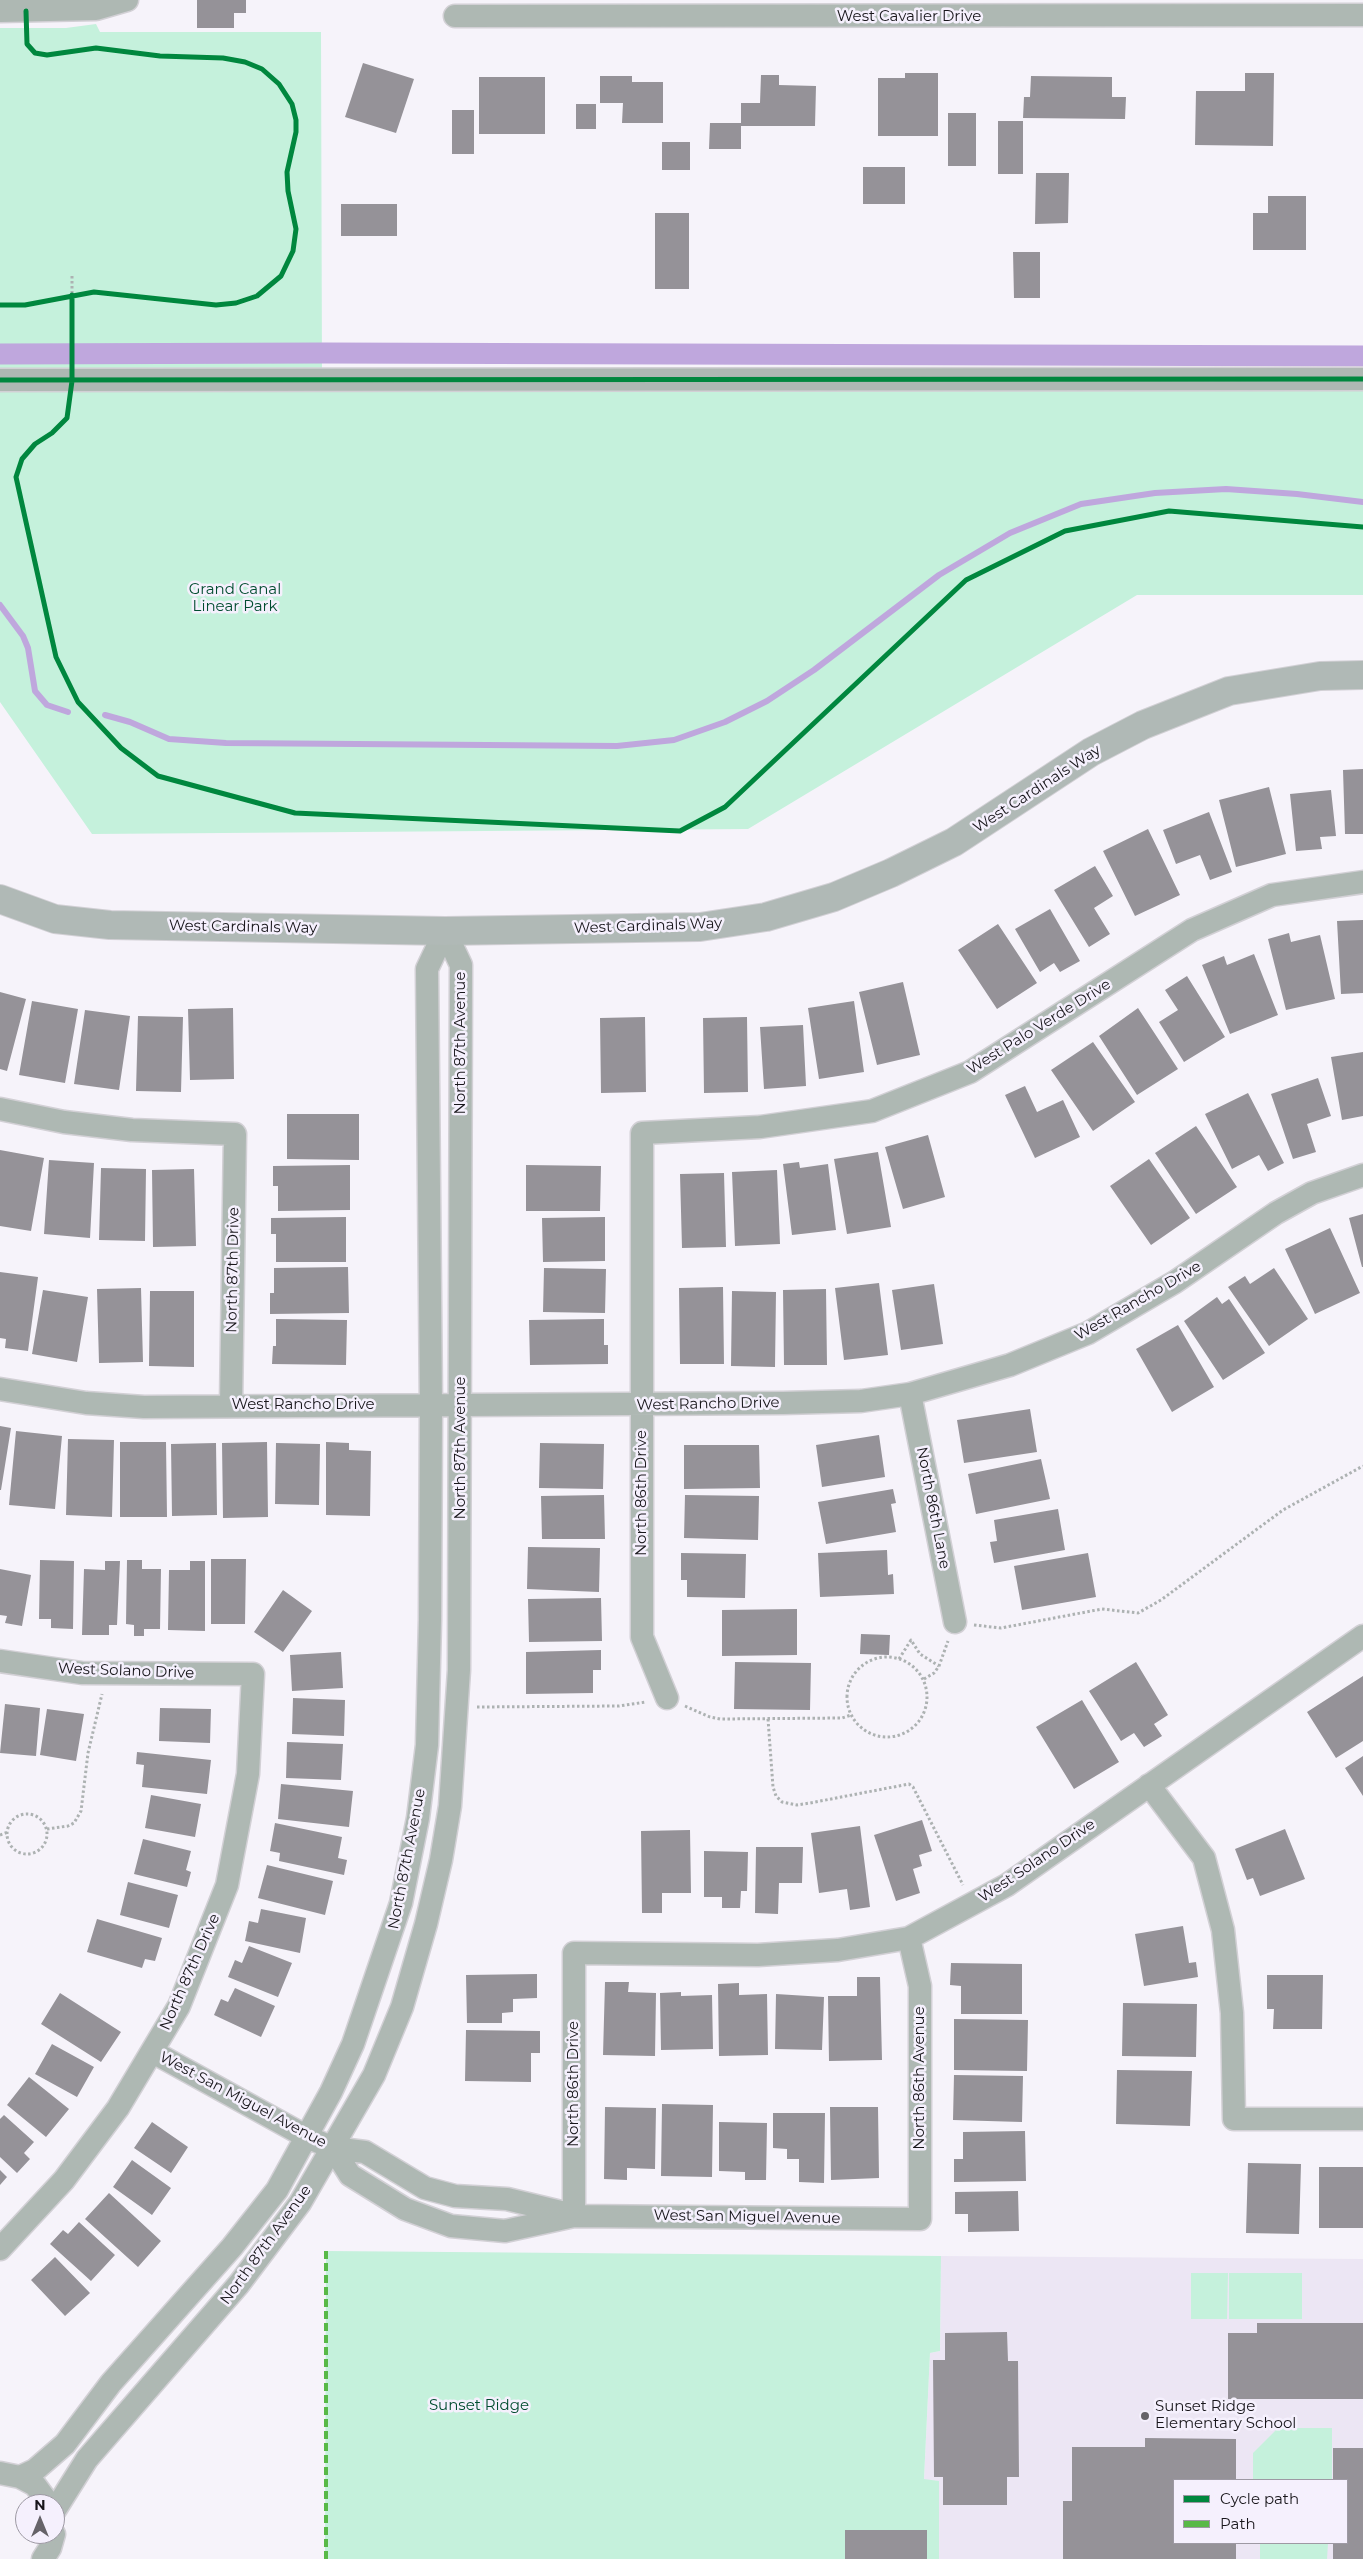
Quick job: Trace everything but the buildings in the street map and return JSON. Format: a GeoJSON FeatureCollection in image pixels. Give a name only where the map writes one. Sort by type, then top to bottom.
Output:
{"type":"FeatureCollection","features":[{"type":"Feature","properties":{"kind":"main road","name":"West Cardinals Way"},"geometry":{"type":"LineString","coordinates":[[0,900],[55,918],[110,925],[445,931],[700,927],[766,918],[834,897],[892,873],[954,842],[1024,798],[1091,752],[1152,721],[1230,691],[1278,681],[1320,676],[1363,674]]}},
{"type":"Feature","properties":{"kind":"street"},"geometry":{"type":"LineString","coordinates":[[0,11],[96,9],[127,0]]}},
{"type":"Feature","properties":{"kind":"street","name":"West Cavalier Drive"},"geometry":{"type":"LineString","coordinates":[[454,16],[1363,15]]}},
{"type":"Feature","properties":{"kind":"street"},"geometry":{"type":"LineString","coordinates":[[0,380],[1363,379]]}},
{"type":"Feature","properties":{"kind":"street","name":"West Palo Verde Drive"},"geometry":{"type":"LineString","coordinates":[[642,1133],[760,1126],[872,1111],[970,1072],[1192,930],[1272,895],[1363,882]]}},
{"type":"Feature","properties":{"kind":"street","name":"North 87th Avenue"},"geometry":{"type":"LineString","coordinates":[[10,2475],[35,2470],[65,2444],[111,2383],[232,2246],[277,2190],[331,2092],[367,2010],[401,1903],[418,1818],[427,1745],[431,1406],[427,969],[445,931]]}},
{"type":"Feature","properties":{"kind":"street","name":"North 87th Avenue"},"geometry":{"type":"LineString","coordinates":[[65,2494],[87,2459],[217,2311],[273,2241],[300,2203],[374,2076],[402,2007],[426,1924],[441,1860],[450,1806],[458,1707],[461,1406],[461,965],[445,931]]}},
{"type":"Feature","properties":{"kind":"street","name":"North 87th Drive"},"geometry":{"type":"LineString","coordinates":[[0,1109],[64,1122],[132,1130],[234,1134],[231,1405]]}},
{"type":"Feature","properties":{"kind":"street","name":"North 86th Drive"},"geometry":{"type":"LineString","coordinates":[[642,1133],[642,1637],[668,1698]]}},
{"type":"Feature","properties":{"kind":"street","name":"West Rancho Drive"},"geometry":{"type":"LineString","coordinates":[[0,1389],[95,1404],[144,1407],[231,1405],[643,1405],[861,1401],[910,1394],[1010,1365],[1088,1333],[1175,1282],[1276,1213],[1312,1193],[1363,1174]]}},
{"type":"Feature","properties":{"kind":"street","name":"North 86th Lane"},"geometry":{"type":"LineString","coordinates":[[910,1394],[955,1622]]}},
{"type":"Feature","properties":{"kind":"street","name":"West Solano Drive"},"geometry":{"type":"LineString","coordinates":[[574,1953],[758,1955],[838,1950],[909,1938],[1007,1885],[1363,1636]]}},
{"type":"Feature","properties":{"kind":"street","name":"West Solano Drive"},"geometry":{"type":"LineString","coordinates":[[0,1661],[82,1673],[253,1674]]}},
{"type":"Feature","properties":{"kind":"street","name":"North 87th Drive"},"geometry":{"type":"LineString","coordinates":[[0,2249],[64,2180],[118,2108],[179,2006],[226,1885],[248,1774],[253,1674]]}},
{"type":"Feature","properties":{"kind":"street"},"geometry":{"type":"LineString","coordinates":[[1149,1785],[1204,1858],[1223,1930],[1232,2013],[1234,2119],[1363,2119]]}},
{"type":"Feature","properties":{"kind":"street","name":"North 86th Avenue"},"geometry":{"type":"LineString","coordinates":[[909,1938],[920,1986],[920,2219]]}},
{"type":"Feature","properties":{"kind":"street","name":"North 86th Drive"},"geometry":{"type":"LineString","coordinates":[[574,1953],[574,2216]]}},
{"type":"Feature","properties":{"kind":"street","name":"West San Miguel Avenue"},"geometry":{"type":"LineString","coordinates":[[153,2052],[307,2136],[333,2148],[365,2152],[425,2188],[455,2196],[507,2199],[574,2216]]}},
{"type":"Feature","properties":{"kind":"street","name":"West San Miguel Avenue"},"geometry":{"type":"LineString","coordinates":[[333,2148],[350,2175],[404,2209],[451,2226],[505,2231],[574,2216],[920,2219]]}},
{"type":"Feature","properties":{"kind":"street"},"geometry":{"type":"LineString","coordinates":[[468,2228],[471,2197]]}},
{"type":"Feature","properties":{"kind":"street"},"geometry":{"type":"LineString","coordinates":[[10,2475],[35,2486],[41,2494]]}},
{"type":"Feature","properties":{"kind":"path"},"geometry":{"type":"LineString","coordinates":[[72,276],[72,304]]}},
{"type":"Feature","properties":{"kind":"path"},"geometry":{"type":"LineString","coordinates":[[63,297],[79,294]]}},
{"type":"Feature","properties":{"kind":"path"},"geometry":{"type":"LineString","coordinates":[[924,1679],[934,1673],[939,1666],[955,1622],[1001,1628],[1102,1609],[1138,1612],[1161,1600],[1283,1510],[1363,1466]]}},
{"type":"Feature","properties":{"kind":"path"},"geometry":{"type":"LineString","coordinates":[[899,1659],[911,1640],[920,1654],[939,1666]]}},
{"type":"Feature","properties":{"kind":"path"},"geometry":{"type":"LineString","coordinates":[[883,1657],[899,1659],[918,1670],[924,1679],[928,1694],[927,1707],[922,1719],[913,1729],[901,1735],[889,1737],[876,1736],[865,1731],[851,1715],[847,1700],[848,1688],[860,1667],[871,1660],[883,1657]]}},
{"type":"Feature","properties":{"kind":"path"},"geometry":{"type":"LineString","coordinates":[[47,1829],[68,1826],[74,1823],[81,1811],[88,1753],[102,1700],[102,1673]]}},
{"type":"Feature","properties":{"kind":"path"},"geometry":{"type":"LineString","coordinates":[[458,1707],[619,1706],[668,1698],[710,1717],[768,1719],[842,1718],[851,1715]]}},
{"type":"Feature","properties":{"kind":"path"},"geometry":{"type":"LineString","coordinates":[[768,1719],[773,1787],[776,1796],[782,1802],[797,1805],[909,1784],[913,1787],[972,1904]]}},
{"type":"Feature","properties":{"kind":"path"},"geometry":{"type":"LineString","coordinates":[[24,1814],[37,1816],[47,1829],[44,1844],[40,1849],[28,1854],[15,1850],[8,1839],[8,1832],[13,1820],[24,1814]]}},
{"type":"Feature","properties":{"kind":"path"},"geometry":{"type":"LineString","coordinates":[[0,1835],[8,1832]]}},
{"type":"Feature","properties":{"kind":"shaded area","name":"Sunset Ridge Elementary School"},"geometry":{"type":"Polygon","coordinates":[[[941,2256],[1363,2259],[1363,2559],[939,2559],[939,2481],[924,2480],[930,2353],[940,2351],[941,2256]]]}},
{"type":"Feature","properties":{"kind":"green space","name":"Grand Canal Linear Park"},"geometry":{"type":"Polygon","coordinates":[[[96,24],[100,32],[321,32],[322,381],[1363,379],[1363,595],[1137,595],[748,829],[92,834],[0,702],[0,28],[66,28],[96,24]]]}},
{"type":"Feature","properties":{"kind":"green space","name":"Sunset Ridge"},"geometry":{"type":"Polygon","coordinates":[[[326,2251],[941,2256],[940,2351],[930,2353],[924,2479],[939,2481],[939,2559],[325,2559],[326,2251]]]}},
{"type":"Feature","properties":{"kind":"green space"},"geometry":{"type":"Polygon","coordinates":[[[1191,2273],[1228,2273],[1227,2319],[1191,2319],[1191,2273]]]}},
{"type":"Feature","properties":{"kind":"green space"},"geometry":{"type":"Polygon","coordinates":[[[1229,2273],[1302,2273],[1302,2319],[1229,2319],[1229,2273]]]}},
{"type":"Feature","properties":{"kind":"green space"},"geometry":{"type":"Polygon","coordinates":[[[1278,2428],[1332,2428],[1332,2479],[1253,2479],[1253,2453],[1278,2428]]]}},
{"type":"Feature","properties":{"kind":"green space"},"geometry":{"type":"Polygon","coordinates":[[[1260,2544],[1328,2544],[1327,2559],[1260,2559],[1260,2544]]]}},
{"type":"Feature","properties":{"kind":"waterway"},"geometry":{"type":"LineString","coordinates":[[0,354],[1363,356]]}},
{"type":"Feature","properties":{"kind":"waterway"},"geometry":{"type":"LineString","coordinates":[[105,715],[130,722],[169,739],[226,743],[617,746],[674,740],[725,722],[767,701],[814,670],[939,575],[1010,533],[1081,504],[1155,493],[1226,489],[1297,494],[1363,502]]}},
{"type":"Feature","properties":{"kind":"waterway"},"geometry":{"type":"LineString","coordinates":[[0,605],[23,636],[28,648],[35,691],[47,705],[68,712]]}},
{"type":"Feature","properties":{"kind":"marked path"},"geometry":{"type":"LineString","coordinates":[[326,2251],[326,2559]]}},
{"type":"Feature","properties":{"kind":"cycle path"},"geometry":{"type":"LineString","coordinates":[[0,305],[25,305],[94,292],[216,305],[236,303],[257,296],[281,276],[293,251],[296,229],[288,191],[287,172],[296,132],[296,120],[292,104],[279,84],[262,69],[245,62],[223,58],[160,56],[96,48],[47,55],[35,53],[27,44],[26,11]]}},
{"type":"Feature","properties":{"kind":"cycle path"},"geometry":{"type":"LineString","coordinates":[[72,295],[72,381],[67,418],[52,433],[35,444],[22,459],[16,477],[56,657],[78,702],[121,748],[158,776],[295,813],[680,831],[725,807],[966,580],[1065,531],[1169,511],[1363,527]]}},
{"type":"Feature","properties":{"kind":"cycle path"},"geometry":{"type":"LineString","coordinates":[[0,380],[1363,379]]}},
{"type":"Feature","properties":{"kind":"place","name":"Sunset Ridge Elementary School"},"geometry":{"type":"Point","coordinates":[1145,2416]}}]}
